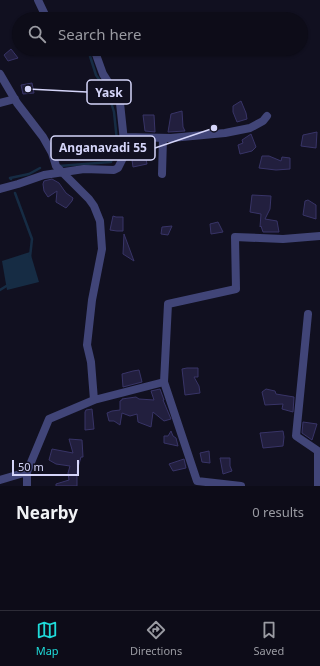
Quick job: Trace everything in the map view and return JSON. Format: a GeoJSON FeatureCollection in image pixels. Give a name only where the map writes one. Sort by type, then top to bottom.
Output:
{"type":"FeatureCollection","features":[{"type":"Feature","properties":{"kind":"street"},"geometry":{"type":"LineString","coordinates":[[38,0],[43,12]]}},
{"type":"Feature","properties":{"kind":"street"},"geometry":{"type":"LineString","coordinates":[[0,189],[44,175],[84,169],[114,170],[118,168],[123,158],[124,137],[119,99],[103,74],[97,56]]}},
{"type":"Feature","properties":{"kind":"street"},"geometry":{"type":"LineString","coordinates":[[0,74],[15,99],[43,137],[52,153],[56,166],[89,199],[94,206],[100,221],[102,249],[92,300],[87,345],[91,362],[94,400]]}},
{"type":"Feature","properties":{"kind":"street"},"geometry":{"type":"LineString","coordinates":[[0,102],[15,99]]}},
{"type":"Feature","properties":{"kind":"street"},"geometry":{"type":"LineString","coordinates":[[124,137],[163,138],[225,132],[250,128],[263,121],[267,116]]}},
{"type":"Feature","properties":{"kind":"street"},"geometry":{"type":"LineString","coordinates":[[162,174],[163,138]]}},
{"type":"Feature","properties":{"kind":"street"},"geometry":{"type":"LineString","coordinates":[[241,486],[198,484],[164,382],[168,304],[236,289],[235,237],[283,239],[320,236]]}},
{"type":"Feature","properties":{"kind":"street"},"geometry":{"type":"LineString","coordinates":[[308,314],[296,436],[318,451],[318,486]]}},
{"type":"Feature","properties":{"kind":"street"},"geometry":{"type":"LineString","coordinates":[[27,486],[26,472],[49,419],[94,400],[164,382]]}},
{"type":"Feature","properties":{"kind":"street"},"geometry":{"type":"LineString","coordinates":[[0,480],[26,472]]}},
{"type":"Feature","properties":{"kind":"water"},"geometry":{"type":"Polygon","coordinates":[[[30,252],[39,282],[7,290],[2,261],[30,252]]]}},
{"type":"Feature","properties":{"kind":"building"},"geometry":{"type":"Polygon","coordinates":[[[11,49],[12,56],[16,56],[18,58],[8,61],[4,55],[11,49]]]}},
{"type":"Feature","properties":{"kind":"building"},"geometry":{"type":"Polygon","coordinates":[[[32,83],[34,93],[23,94],[21,85],[32,83]]]}},
{"type":"Feature","properties":{"kind":"building"},"geometry":{"type":"Polygon","coordinates":[[[241,101],[247,119],[237,122],[233,112],[233,106],[241,101]]]}},
{"type":"Feature","properties":{"kind":"building"},"geometry":{"type":"Polygon","coordinates":[[[182,111],[183,127],[185,131],[168,132],[171,114],[182,111]]]}},
{"type":"Feature","properties":{"kind":"building"},"geometry":{"type":"Polygon","coordinates":[[[143,115],[154,115],[155,132],[145,131],[143,115]]]}},
{"type":"Feature","properties":{"kind":"building"},"geometry":{"type":"Polygon","coordinates":[[[317,132],[316,148],[301,146],[303,135],[317,132]]]}},
{"type":"Feature","properties":{"kind":"building"},"geometry":{"type":"Polygon","coordinates":[[[251,134],[256,147],[252,151],[240,154],[238,145],[243,143],[242,140],[251,134]]]}},
{"type":"Feature","properties":{"kind":"building"},"geometry":{"type":"Polygon","coordinates":[[[143,143],[147,164],[133,167],[130,146],[143,143]]]}},
{"type":"Feature","properties":{"kind":"building"},"geometry":{"type":"Polygon","coordinates":[[[262,156],[269,156],[281,161],[282,157],[290,158],[290,169],[276,170],[259,168],[262,156]]]}},
{"type":"Feature","properties":{"kind":"building"},"geometry":{"type":"Polygon","coordinates":[[[52,179],[59,183],[66,193],[73,198],[66,208],[56,202],[57,191],[48,197],[44,191],[44,181],[52,179]]]}},
{"type":"Feature","properties":{"kind":"building"},"geometry":{"type":"Polygon","coordinates":[[[252,195],[271,196],[270,209],[265,219],[277,221],[279,232],[263,232],[261,226],[260,227],[261,214],[250,212],[252,195]]]}},
{"type":"Feature","properties":{"kind":"building"},"geometry":{"type":"Polygon","coordinates":[[[308,200],[316,205],[316,219],[303,215],[305,201],[308,200]]]}},
{"type":"Feature","properties":{"kind":"building"},"geometry":{"type":"Polygon","coordinates":[[[113,216],[123,217],[123,231],[110,230],[113,216]]]}},
{"type":"Feature","properties":{"kind":"building"},"geometry":{"type":"Polygon","coordinates":[[[218,222],[223,232],[211,234],[210,224],[218,222]]]}},
{"type":"Feature","properties":{"kind":"building"},"geometry":{"type":"Polygon","coordinates":[[[172,226],[168,235],[161,234],[162,227],[172,226]]]}},
{"type":"Feature","properties":{"kind":"building"},"geometry":{"type":"Polygon","coordinates":[[[124,234],[134,261],[123,254],[124,234]]]}},
{"type":"Feature","properties":{"kind":"building"},"geometry":{"type":"Polygon","coordinates":[[[198,368],[198,377],[194,377],[199,386],[200,393],[185,395],[182,369],[198,368]]]}},
{"type":"Feature","properties":{"kind":"building"},"geometry":{"type":"Polygon","coordinates":[[[139,370],[142,382],[123,387],[122,374],[139,370]]]}},
{"type":"Feature","properties":{"kind":"building"},"geometry":{"type":"Polygon","coordinates":[[[160,389],[171,419],[164,421],[153,412],[151,427],[138,422],[137,414],[130,416],[122,413],[120,425],[114,421],[109,421],[107,413],[120,410],[120,401],[122,399],[136,397],[139,399],[154,400],[151,391],[160,389]]]}},
{"type":"Feature","properties":{"kind":"building"},"geometry":{"type":"Polygon","coordinates":[[[266,389],[275,391],[276,394],[294,397],[293,412],[282,409],[283,404],[265,405],[262,392],[266,389]]]}},
{"type":"Feature","properties":{"kind":"building"},"geometry":{"type":"Polygon","coordinates":[[[92,409],[94,429],[85,430],[85,412],[86,410],[92,409]]]}},
{"type":"Feature","properties":{"kind":"building"},"geometry":{"type":"Polygon","coordinates":[[[303,422],[317,424],[312,440],[302,433],[303,422]]]}},
{"type":"Feature","properties":{"kind":"building"},"geometry":{"type":"Polygon","coordinates":[[[171,431],[173,436],[176,438],[178,446],[164,443],[164,436],[168,436],[171,431]]]}},
{"type":"Feature","properties":{"kind":"building"},"geometry":{"type":"Polygon","coordinates":[[[283,431],[283,446],[263,448],[260,433],[283,431]]]}},
{"type":"Feature","properties":{"kind":"building"},"geometry":{"type":"Polygon","coordinates":[[[69,439],[82,440],[83,457],[81,457],[77,471],[77,486],[56,486],[56,484],[69,480],[68,473],[70,466],[56,464],[49,460],[52,449],[73,453],[69,439]]]}},
{"type":"Feature","properties":{"kind":"building"},"geometry":{"type":"Polygon","coordinates":[[[209,451],[210,463],[202,462],[200,453],[209,451]]]}},
{"type":"Feature","properties":{"kind":"building"},"geometry":{"type":"Polygon","coordinates":[[[220,458],[230,458],[230,466],[232,471],[223,474],[220,458]]]}},
{"type":"Feature","properties":{"kind":"building"},"geometry":{"type":"Polygon","coordinates":[[[184,459],[186,468],[173,471],[169,464],[184,459]]]}},
{"type":"Feature","properties":{"kind":"waterway"},"geometry":{"type":"LineString","coordinates":[[59,166],[111,162],[117,141],[114,112],[108,92],[96,75],[90,56]]}},
{"type":"Feature","properties":{"kind":"waterway"},"geometry":{"type":"LineString","coordinates":[[11,179],[10,178],[29,174],[40,168]]}},
{"type":"Feature","properties":{"kind":"waterway"},"geometry":{"type":"LineString","coordinates":[[15,193],[32,239],[30,257]]}},
{"type":"Feature","properties":{"kind":"waterway"},"geometry":{"type":"LineString","coordinates":[[0,290],[8,285]]}},
{"type":"Feature","properties":{"kind":"place","name":"Yask"},"geometry":{"type":"Point","coordinates":[28,89]}},
{"type":"Feature","properties":{"kind":"place","name":"Anganavadi 55"},"geometry":{"type":"Point","coordinates":[214,128]}}]}
